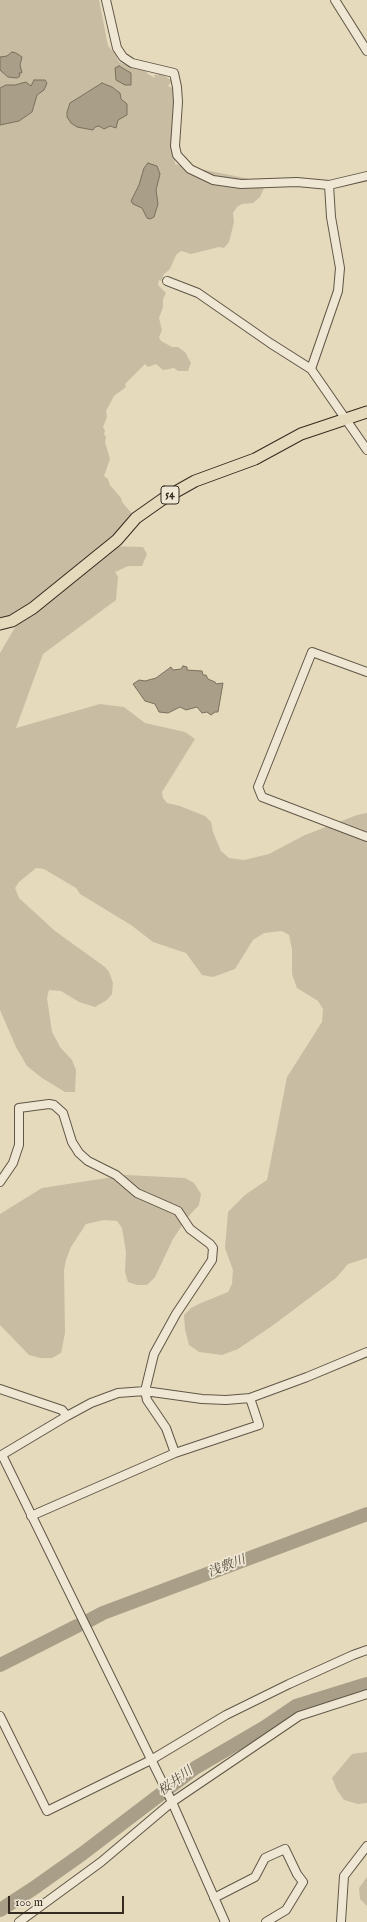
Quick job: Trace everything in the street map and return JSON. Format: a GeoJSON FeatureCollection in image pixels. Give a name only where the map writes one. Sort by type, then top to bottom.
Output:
{"type":"FeatureCollection","features":[{"type":"Feature","properties":{"kind":"main road","name":"54"},"geometry":{"type":"LineString","coordinates":[[0,624],[12,621],[33,608],[117,540],[136,518],[163,499],[195,481],[255,459],[301,434],[367,412]]}},
{"type":"Feature","properties":{"kind":"street"},"geometry":{"type":"LineString","coordinates":[[106,0],[117,48],[123,57],[132,63],[174,72],[178,102],[175,146],[177,155],[190,170],[213,180],[241,184],[298,182],[329,185],[367,176]]}},
{"type":"Feature","properties":{"kind":"street"},"geometry":{"type":"LineString","coordinates":[[336,0],[367,51]]}},
{"type":"Feature","properties":{"kind":"street"},"geometry":{"type":"LineString","coordinates":[[311,369],[338,291],[340,268],[331,217],[329,185]]}},
{"type":"Feature","properties":{"kind":"street"},"geometry":{"type":"LineString","coordinates":[[167,281],[198,293],[270,343],[311,369],[367,450]]}},
{"type":"Feature","properties":{"kind":"street"},"geometry":{"type":"LineString","coordinates":[[367,672],[312,652],[258,787],[262,797],[367,837]]}},
{"type":"Feature","properties":{"kind":"street"},"geometry":{"type":"LineString","coordinates":[[0,1182],[13,1163],[19,1145],[19,1108],[49,1104],[54,1105],[63,1113],[72,1142],[79,1153],[88,1161],[116,1175],[131,1189],[178,1212],[190,1229],[213,1248],[212,1260],[176,1314],[154,1354],[145,1391],[147,1400],[166,1428],[174,1453]]}},
{"type":"Feature","properties":{"kind":"street"},"geometry":{"type":"LineString","coordinates":[[226,1922],[172,1802],[1,1455],[91,1403],[118,1393],[145,1391],[202,1399],[226,1400],[250,1398],[367,1352]]}},
{"type":"Feature","properties":{"kind":"street"},"geometry":{"type":"LineString","coordinates":[[0,1389],[62,1410],[67,1416]]}},
{"type":"Feature","properties":{"kind":"street"},"geometry":{"type":"LineString","coordinates":[[31,1516],[174,1453],[259,1425],[250,1398]]}},
{"type":"Feature","properties":{"kind":"street"},"geometry":{"type":"LineString","coordinates":[[0,1716],[47,1811],[151,1760],[226,1715],[338,1661],[367,1650]]}},
{"type":"Feature","properties":{"kind":"street"},"geometry":{"type":"LineString","coordinates":[[24,1921],[102,1862],[172,1802],[299,1716],[367,1694]]}},
{"type":"Feature","properties":{"kind":"street"},"geometry":{"type":"LineString","coordinates":[[341,1922],[344,1876],[367,1846]]}},
{"type":"Feature","properties":{"kind":"street"},"geometry":{"type":"LineString","coordinates":[[214,1898],[255,1877],[265,1858],[285,1849],[297,1874],[303,1882],[286,1910],[266,1922]]}},
{"type":"Feature","properties":{"kind":"shaded area"},"geometry":{"type":"Polygon","coordinates":[[[0,0],[99,0],[108,46],[115,54],[119,62],[131,67],[136,67],[140,70],[145,70],[148,74],[155,78],[154,75],[162,74],[172,81],[168,86],[175,89],[173,143],[175,164],[255,180],[264,188],[260,197],[253,203],[242,204],[237,207],[233,213],[234,222],[229,242],[224,248],[219,247],[191,254],[181,251],[176,255],[170,269],[164,274],[161,281],[159,280],[158,285],[166,293],[163,299],[163,307],[159,318],[162,330],[159,337],[161,341],[172,347],[178,347],[185,352],[191,363],[188,371],[178,371],[174,368],[163,370],[156,364],[148,367],[145,364],[125,384],[126,387],[114,396],[106,411],[107,417],[103,427],[106,437],[105,442],[110,459],[104,476],[108,479],[110,485],[134,516],[108,541],[19,613],[0,619],[0,0]]]}},
{"type":"Feature","properties":{"kind":"shaded area"},"geometry":{"type":"Polygon","coordinates":[[[12,52],[22,57],[20,65],[22,73],[19,73],[20,76],[17,78],[8,77],[0,70],[0,57],[7,56],[12,52]]]}},
{"type":"Feature","properties":{"kind":"shaded area"},"geometry":{"type":"Polygon","coordinates":[[[119,66],[131,73],[131,85],[125,85],[116,80],[115,68],[119,66]]]}},
{"type":"Feature","properties":{"kind":"shaded area"},"geometry":{"type":"Polygon","coordinates":[[[34,80],[45,80],[47,83],[44,90],[37,95],[32,112],[19,121],[0,125],[0,88],[6,85],[15,85],[26,82],[31,86],[34,80]]]}},
{"type":"Feature","properties":{"kind":"shaded area"},"geometry":{"type":"Polygon","coordinates":[[[102,83],[112,87],[120,93],[121,99],[127,104],[127,115],[118,120],[116,128],[110,126],[104,129],[99,126],[95,127],[93,130],[77,127],[71,123],[67,117],[70,103],[102,83]]]}},
{"type":"Feature","properties":{"kind":"shaded area"},"geometry":{"type":"Polygon","coordinates":[[[148,163],[157,166],[160,174],[156,190],[158,204],[154,217],[150,219],[147,218],[142,208],[133,204],[131,201],[139,185],[144,168],[148,163]]]}},
{"type":"Feature","properties":{"kind":"shaded area"},"geometry":{"type":"Polygon","coordinates":[[[106,546],[143,547],[147,554],[142,566],[128,566],[115,572],[118,577],[116,600],[43,654],[16,728],[100,704],[124,707],[145,723],[185,732],[195,739],[162,792],[163,798],[167,803],[180,806],[205,816],[211,822],[213,832],[221,851],[229,858],[244,860],[269,854],[305,835],[357,815],[367,813],[367,1258],[348,1264],[336,1278],[272,1326],[238,1349],[222,1355],[199,1352],[189,1345],[185,1329],[184,1315],[191,1308],[228,1292],[232,1284],[233,1270],[225,1248],[228,1212],[245,1195],[267,1180],[287,1077],[322,1022],[323,1009],[318,1001],[297,988],[292,974],[292,949],[289,935],[282,931],[264,933],[253,940],[235,969],[213,977],[202,975],[186,953],[153,942],[131,925],[80,894],[76,888],[44,869],[36,868],[19,882],[15,888],[19,898],[55,931],[105,967],[109,972],[113,983],[112,994],[107,1000],[95,1007],[79,1002],[61,991],[49,990],[47,998],[52,1032],[60,1047],[72,1060],[76,1070],[75,1092],[65,1092],[42,1078],[27,1066],[16,1047],[0,1010],[0,653],[20,619],[106,546]]]}},
{"type":"Feature","properties":{"kind":"shaded area"},"geometry":{"type":"Polygon","coordinates":[[[183,666],[187,667],[187,670],[202,671],[203,675],[206,675],[208,679],[216,684],[223,683],[218,712],[211,715],[207,712],[202,713],[197,707],[186,710],[180,707],[168,713],[159,712],[155,704],[145,701],[133,684],[139,680],[145,681],[156,678],[171,667],[173,670],[181,669],[183,666]]]}},
{"type":"Feature","properties":{"kind":"shaded area"},"geometry":{"type":"Polygon","coordinates":[[[126,1175],[185,1178],[194,1183],[201,1194],[199,1205],[187,1218],[173,1239],[155,1277],[147,1285],[137,1285],[128,1282],[125,1272],[126,1252],[122,1228],[117,1221],[104,1220],[86,1224],[71,1247],[64,1270],[65,1333],[61,1353],[52,1358],[40,1358],[29,1355],[0,1325],[0,1214],[42,1188],[126,1175]]]}},
{"type":"Feature","properties":{"kind":"shaded area"},"geometry":{"type":"Polygon","coordinates":[[[367,1752],[367,1803],[358,1804],[344,1800],[337,1790],[332,1778],[352,1754],[367,1752]]]}},
{"type":"Feature","properties":{"kind":"shaded area"},"geometry":{"type":"Polygon","coordinates":[[[367,1877],[367,1906],[360,1899],[359,1888],[367,1877]]]}},
{"type":"Feature","properties":{"kind":"waterway","name":"浅敷川"},"geometry":{"type":"LineString","coordinates":[[88,1621],[103,1613],[367,1514]]}},
{"type":"Feature","properties":{"kind":"waterway","name":"浅敷川"},"geometry":{"type":"LineString","coordinates":[[0,1665],[77,1626]]}},
{"type":"Feature","properties":{"kind":"waterway","name":"桜井川"},"geometry":{"type":"LineString","coordinates":[[0,1910],[82,1854],[195,1768],[265,1727],[296,1706],[367,1684]]}}]}
